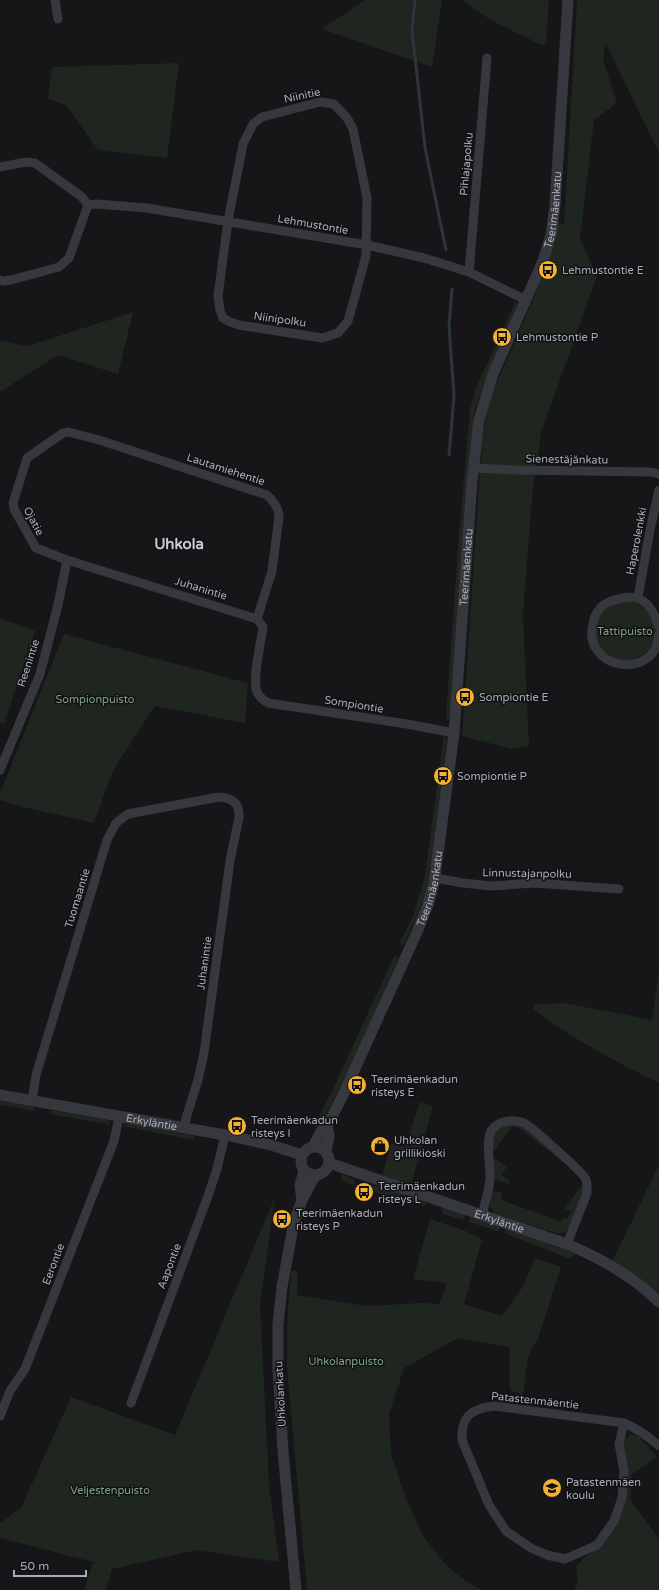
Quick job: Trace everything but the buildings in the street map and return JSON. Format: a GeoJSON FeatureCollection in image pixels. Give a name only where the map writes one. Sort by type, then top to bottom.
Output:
{"type":"FeatureCollection","features":[{"type":"Feature","properties":{"kind":"street"},"geometry":{"type":"LineString","coordinates":[[55,0],[58,19]]}},
{"type":"Feature","properties":{"kind":"street","name":"Teerimäenkatu"},"geometry":{"type":"LineString","coordinates":[[314,1147],[320,1133],[327,1126],[343,1095],[417,932],[428,905],[435,878],[454,734],[479,420],[493,374],[545,255],[551,235],[555,206],[568,0]]}},
{"type":"Feature","properties":{"kind":"street","name":"Pihlajapolku"},"geometry":{"type":"LineString","coordinates":[[469,272],[488,58]]}},
{"type":"Feature","properties":{"kind":"street","name":"Niinitie"},"geometry":{"type":"LineString","coordinates":[[228,221],[240,152],[253,124],[262,117],[312,103],[328,102],[334,104],[341,110],[348,118],[353,129],[367,198],[367,245]]}},
{"type":"Feature","properties":{"kind":"street"},"geometry":{"type":"LineString","coordinates":[[0,167],[26,162],[35,163],[82,197],[88,205],[69,258],[65,262],[59,267],[18,278],[4,281],[0,280]]}},
{"type":"Feature","properties":{"kind":"street","name":"Lehmustontie"},"geometry":{"type":"LineString","coordinates":[[88,205],[96,204],[147,208],[367,245],[424,258],[469,272],[526,300]]}},
{"type":"Feature","properties":{"kind":"street","name":"Niinipolku"},"geometry":{"type":"LineString","coordinates":[[228,221],[218,296],[223,318],[238,325],[322,338],[338,333],[348,321],[366,256],[367,245]]}},
{"type":"Feature","properties":{"kind":"street","name":"Ojatie"},"geometry":{"type":"LineString","coordinates":[[67,560],[36,548],[15,511],[13,503],[27,458],[31,454],[63,433],[68,432],[99,440]]}},
{"type":"Feature","properties":{"kind":"street","name":"Lautamiehentie"},"geometry":{"type":"LineString","coordinates":[[99,440],[267,495],[270,498],[280,513],[280,517],[272,571],[257,619]]}},
{"type":"Feature","properties":{"kind":"street","name":"Sienestäjänkatu"},"geometry":{"type":"LineString","coordinates":[[474,468],[651,472],[659,474]]}},
{"type":"Feature","properties":{"kind":"street","name":"Haperolenkki"},"geometry":{"type":"LineString","coordinates":[[638,597],[659,490]]}},
{"type":"Feature","properties":{"kind":"street","name":"Juhanintie"},"geometry":{"type":"LineString","coordinates":[[67,560],[257,619]]}},
{"type":"Feature","properties":{"kind":"street","name":"Reenintie"},"geometry":{"type":"LineString","coordinates":[[0,770],[40,674],[58,605],[67,560]]}},
{"type":"Feature","properties":{"kind":"street"},"geometry":{"type":"LineString","coordinates":[[659,627],[650,607],[638,597],[627,596],[607,603],[599,609],[594,617],[591,629],[592,640],[597,650],[604,658],[614,664],[630,665],[642,662],[652,653],[659,640],[659,634]]}},
{"type":"Feature","properties":{"kind":"street","name":"Sompiontie"},"geometry":{"type":"LineString","coordinates":[[257,619],[262,627],[256,675],[256,690],[262,700],[268,703],[406,724],[454,734]]}},
{"type":"Feature","properties":{"kind":"street","name":"Tuomaantie"},"geometry":{"type":"LineString","coordinates":[[32,1101],[36,1075],[107,840],[116,823],[128,814],[220,797],[229,798],[234,801]]}},
{"type":"Feature","properties":{"kind":"street","name":"Juhanintie"},"geometry":{"type":"LineString","coordinates":[[184,1128],[204,1053],[230,861],[239,817],[239,810],[234,801]]}},
{"type":"Feature","properties":{"kind":"street","name":"Linnustajanpolku"},"geometry":{"type":"LineString","coordinates":[[435,878],[483,885],[534,883],[619,889]]}},
{"type":"Feature","properties":{"kind":"street","name":"Erkyläntie"},"geometry":{"type":"LineString","coordinates":[[0,1095],[225,1135],[271,1145],[302,1155]]}},
{"type":"Feature","properties":{"kind":"street","name":"Eerontie"},"geometry":{"type":"LineString","coordinates":[[0,1416],[10,1390],[24,1369],[114,1141],[119,1117]]}},
{"type":"Feature","properties":{"kind":"street"},"geometry":{"type":"LineString","coordinates":[[482,1215],[490,1180],[489,1141],[491,1131],[498,1124],[508,1120],[525,1124],[578,1169],[586,1179],[587,1192],[567,1244]]}},
{"type":"Feature","properties":{"kind":"street","name":"Teerimäenkatu"},"geometry":{"type":"LineString","coordinates":[[327,1126],[329,1136],[327,1158]]}},
{"type":"Feature","properties":{"kind":"street","name":"Aapontie"},"geometry":{"type":"LineString","coordinates":[[131,1403],[208,1196],[217,1169],[225,1135]]}},
{"type":"Feature","properties":{"kind":"street"},"geometry":{"type":"LineString","coordinates":[[314,1147],[322,1149],[327,1158],[324,1173],[315,1176],[304,1170],[301,1163],[302,1155],[305,1151],[314,1147]]}},
{"type":"Feature","properties":{"kind":"street","name":"Erkyläntie"},"geometry":{"type":"LineString","coordinates":[[327,1158],[592,1254],[623,1274],[659,1302]]}},
{"type":"Feature","properties":{"kind":"street","name":"Uhkolankatu"},"geometry":{"type":"LineString","coordinates":[[302,1200],[300,1185],[304,1170]]}},
{"type":"Feature","properties":{"kind":"street","name":"Uhkolankatu"},"geometry":{"type":"LineString","coordinates":[[296,1590],[283,1450],[278,1369],[278,1325],[282,1287],[294,1222],[302,1200],[315,1176]]}},
{"type":"Feature","properties":{"kind":"street","name":"Patastenmäentie"},"geometry":{"type":"LineString","coordinates":[[624,1423],[619,1444],[624,1470],[622,1498],[614,1521],[597,1545],[565,1559],[547,1555],[531,1548],[506,1531],[489,1505],[462,1440],[462,1429],[466,1419],[479,1408],[494,1406],[624,1423],[636,1428],[650,1437],[659,1446]]}},
{"type":"Feature","properties":{"kind":"green space"},"geometry":{"type":"Polygon","coordinates":[[[365,0],[442,0],[432,67],[322,29],[365,0]]]}},
{"type":"Feature","properties":{"kind":"green space"},"geometry":{"type":"Polygon","coordinates":[[[462,0],[549,0],[546,41],[542,45],[492,21],[462,0]]]}},
{"type":"Feature","properties":{"kind":"green space"},"geometry":{"type":"Polygon","coordinates":[[[577,0],[659,0],[659,153],[606,44],[603,59],[617,103],[594,120],[580,238],[597,276],[541,433],[532,497],[523,614],[529,746],[512,749],[462,736],[482,442],[489,401],[538,288],[559,222],[564,225],[577,0]]]}},
{"type":"Feature","properties":{"kind":"green space"},"geometry":{"type":"Polygon","coordinates":[[[179,63],[167,158],[98,150],[66,105],[48,99],[52,67],[179,63]]]}},
{"type":"Feature","properties":{"kind":"green space"},"geometry":{"type":"Polygon","coordinates":[[[516,300],[517,307],[490,368],[474,413],[451,715],[447,721],[446,715],[459,536],[470,410],[476,388],[516,300]]]}},
{"type":"Feature","properties":{"kind":"green space"},"geometry":{"type":"Polygon","coordinates":[[[133,312],[118,374],[58,355],[0,392],[0,341],[28,346],[133,312]]]}},
{"type":"Feature","properties":{"kind":"green space","name":"Tattipuisto"},"geometry":{"type":"Polygon","coordinates":[[[625,601],[641,606],[646,610],[650,615],[655,631],[650,647],[646,652],[641,656],[625,661],[609,656],[604,652],[600,647],[595,631],[600,615],[604,610],[609,606],[625,601]]]}},
{"type":"Feature","properties":{"kind":"green space"},"geometry":{"type":"Polygon","coordinates":[[[0,618],[35,631],[4,724],[0,722],[0,618]]]}},
{"type":"Feature","properties":{"kind":"green space","name":"Sompionpuisto"},"geometry":{"type":"Polygon","coordinates":[[[64,634],[248,683],[245,723],[155,706],[113,770],[94,823],[27,808],[0,800],[0,793],[64,634]]]}},
{"type":"Feature","properties":{"kind":"green space"},"geometry":{"type":"Polygon","coordinates":[[[444,735],[447,739],[435,841],[426,895],[404,944],[401,946],[400,942],[414,914],[425,876],[444,735]]]}},
{"type":"Feature","properties":{"kind":"green space"},"geometry":{"type":"Polygon","coordinates":[[[397,955],[398,958],[360,1044],[318,1129],[316,1128],[315,1124],[332,1091],[394,957],[397,955]]]}},
{"type":"Feature","properties":{"kind":"green space"},"geometry":{"type":"Polygon","coordinates":[[[659,970],[659,1083],[578,1040],[533,1009],[535,1004],[564,1003],[652,1020],[659,970]]]}},
{"type":"Feature","properties":{"kind":"green space"},"geometry":{"type":"Polygon","coordinates":[[[0,1101],[35,1107],[34,1111],[0,1105],[0,1101]]]}},
{"type":"Feature","properties":{"kind":"green space"},"geometry":{"type":"Polygon","coordinates":[[[420,1102],[433,1106],[411,1185],[382,1176],[391,1144],[405,1147],[420,1102]]]}},
{"type":"Feature","properties":{"kind":"green space"},"geometry":{"type":"Polygon","coordinates":[[[51,1110],[108,1120],[111,1125],[50,1114],[51,1110]]]}},
{"type":"Feature","properties":{"kind":"green space"},"geometry":{"type":"Polygon","coordinates":[[[506,1123],[520,1124],[577,1170],[586,1186],[568,1231],[559,1234],[496,1214],[491,1209],[490,1200],[493,1191],[503,1193],[501,1200],[560,1222],[563,1217],[567,1219],[571,1212],[564,1208],[582,1185],[582,1180],[576,1172],[519,1128],[513,1126],[495,1150],[491,1150],[494,1132],[506,1123]]]}},
{"type":"Feature","properties":{"kind":"green space"},"geometry":{"type":"Polygon","coordinates":[[[127,1124],[195,1136],[193,1140],[123,1126],[127,1124]]]}},
{"type":"Feature","properties":{"kind":"green space"},"geometry":{"type":"Polygon","coordinates":[[[496,1159],[507,1167],[501,1175],[510,1180],[508,1184],[495,1179],[493,1160],[496,1159]]]}},
{"type":"Feature","properties":{"kind":"green space"},"geometry":{"type":"Polygon","coordinates":[[[659,1165],[659,1308],[610,1266],[659,1165]]]}},
{"type":"Feature","properties":{"kind":"green space"},"geometry":{"type":"Polygon","coordinates":[[[342,1174],[355,1180],[354,1184],[351,1185],[341,1179],[342,1174]]]}},
{"type":"Feature","properties":{"kind":"green space"},"geometry":{"type":"Polygon","coordinates":[[[372,1186],[387,1187],[425,1201],[425,1205],[423,1206],[371,1191],[369,1189],[372,1186]]]}},
{"type":"Feature","properties":{"kind":"green space","name":"Veljestenpuisto"},"geometry":{"type":"Polygon","coordinates":[[[275,1197],[260,1305],[269,1484],[279,1562],[196,1550],[112,1569],[106,1590],[84,1590],[93,1562],[0,1538],[0,1523],[21,1508],[71,1397],[175,1435],[275,1197]]]}},
{"type":"Feature","properties":{"kind":"green space"},"geometry":{"type":"Polygon","coordinates":[[[443,1206],[465,1214],[464,1220],[443,1214],[441,1211],[443,1206]]]}},
{"type":"Feature","properties":{"kind":"green space"},"geometry":{"type":"Polygon","coordinates":[[[471,1217],[500,1226],[499,1231],[469,1222],[471,1217]]]}},
{"type":"Feature","properties":{"kind":"green space","name":"Uhkolanpuisto"},"geometry":{"type":"Polygon","coordinates":[[[430,1219],[466,1231],[482,1240],[464,1304],[502,1316],[524,1285],[535,1258],[561,1267],[538,1339],[528,1356],[523,1395],[510,1390],[509,1347],[458,1338],[404,1368],[389,1414],[391,1454],[405,1496],[423,1536],[448,1567],[467,1582],[482,1590],[307,1590],[287,1367],[287,1325],[291,1271],[298,1271],[297,1295],[366,1306],[421,1303],[439,1304],[447,1283],[413,1279],[430,1219]]]}},
{"type":"Feature","properties":{"kind":"green space"},"geometry":{"type":"Polygon","coordinates":[[[507,1227],[578,1252],[571,1258],[568,1258],[504,1233],[507,1227]]]}},
{"type":"Feature","properties":{"kind":"green space"},"geometry":{"type":"Polygon","coordinates":[[[630,1434],[638,1436],[657,1457],[632,1474],[630,1499],[659,1539],[659,1590],[574,1590],[578,1583],[576,1566],[607,1538],[617,1514],[623,1442],[630,1434]]]}},
{"type":"Feature","properties":{"kind":"waterway"},"geometry":{"type":"LineString","coordinates":[[415,0],[412,30],[425,148],[446,250]]}},
{"type":"Feature","properties":{"kind":"waterway"},"geometry":{"type":"LineString","coordinates":[[449,455],[454,396],[449,326],[452,289]]}},
{"type":"Feature","properties":{"kind":"place","name":"Lehmustontie E"},"geometry":{"type":"Point","coordinates":[548,270]}},
{"type":"Feature","properties":{"kind":"place","name":"Lehmustontie P"},"geometry":{"type":"Point","coordinates":[502,337]}},
{"type":"Feature","properties":{"kind":"place","name":"Sompiontie E"},"geometry":{"type":"Point","coordinates":[465,697]}},
{"type":"Feature","properties":{"kind":"place","name":"Sompiontie P"},"geometry":{"type":"Point","coordinates":[443,776]}},
{"type":"Feature","properties":{"kind":"place","name":"Teerimäenkadun risteys E"},"geometry":{"type":"Point","coordinates":[357,1085]}},
{"type":"Feature","properties":{"kind":"place","name":"Teerimäenkadun risteys I"},"geometry":{"type":"Point","coordinates":[237,1126]}},
{"type":"Feature","properties":{"kind":"place","name":"Uhkolan grillikioski"},"geometry":{"type":"Point","coordinates":[380,1146]}},
{"type":"Feature","properties":{"kind":"place","name":"Teerimäenkadun risteys L"},"geometry":{"type":"Point","coordinates":[364,1192]}},
{"type":"Feature","properties":{"kind":"place","name":"Teerimäenkadun risteys P"},"geometry":{"type":"Point","coordinates":[282,1219]}},
{"type":"Feature","properties":{"kind":"place","name":"Patastenmäen koulu"},"geometry":{"type":"Point","coordinates":[552,1488]}},
{"type":"Feature","properties":{"kind":"district","name":"Uhkola"},"geometry":{"type":"Point","coordinates":[179,544]}}]}
